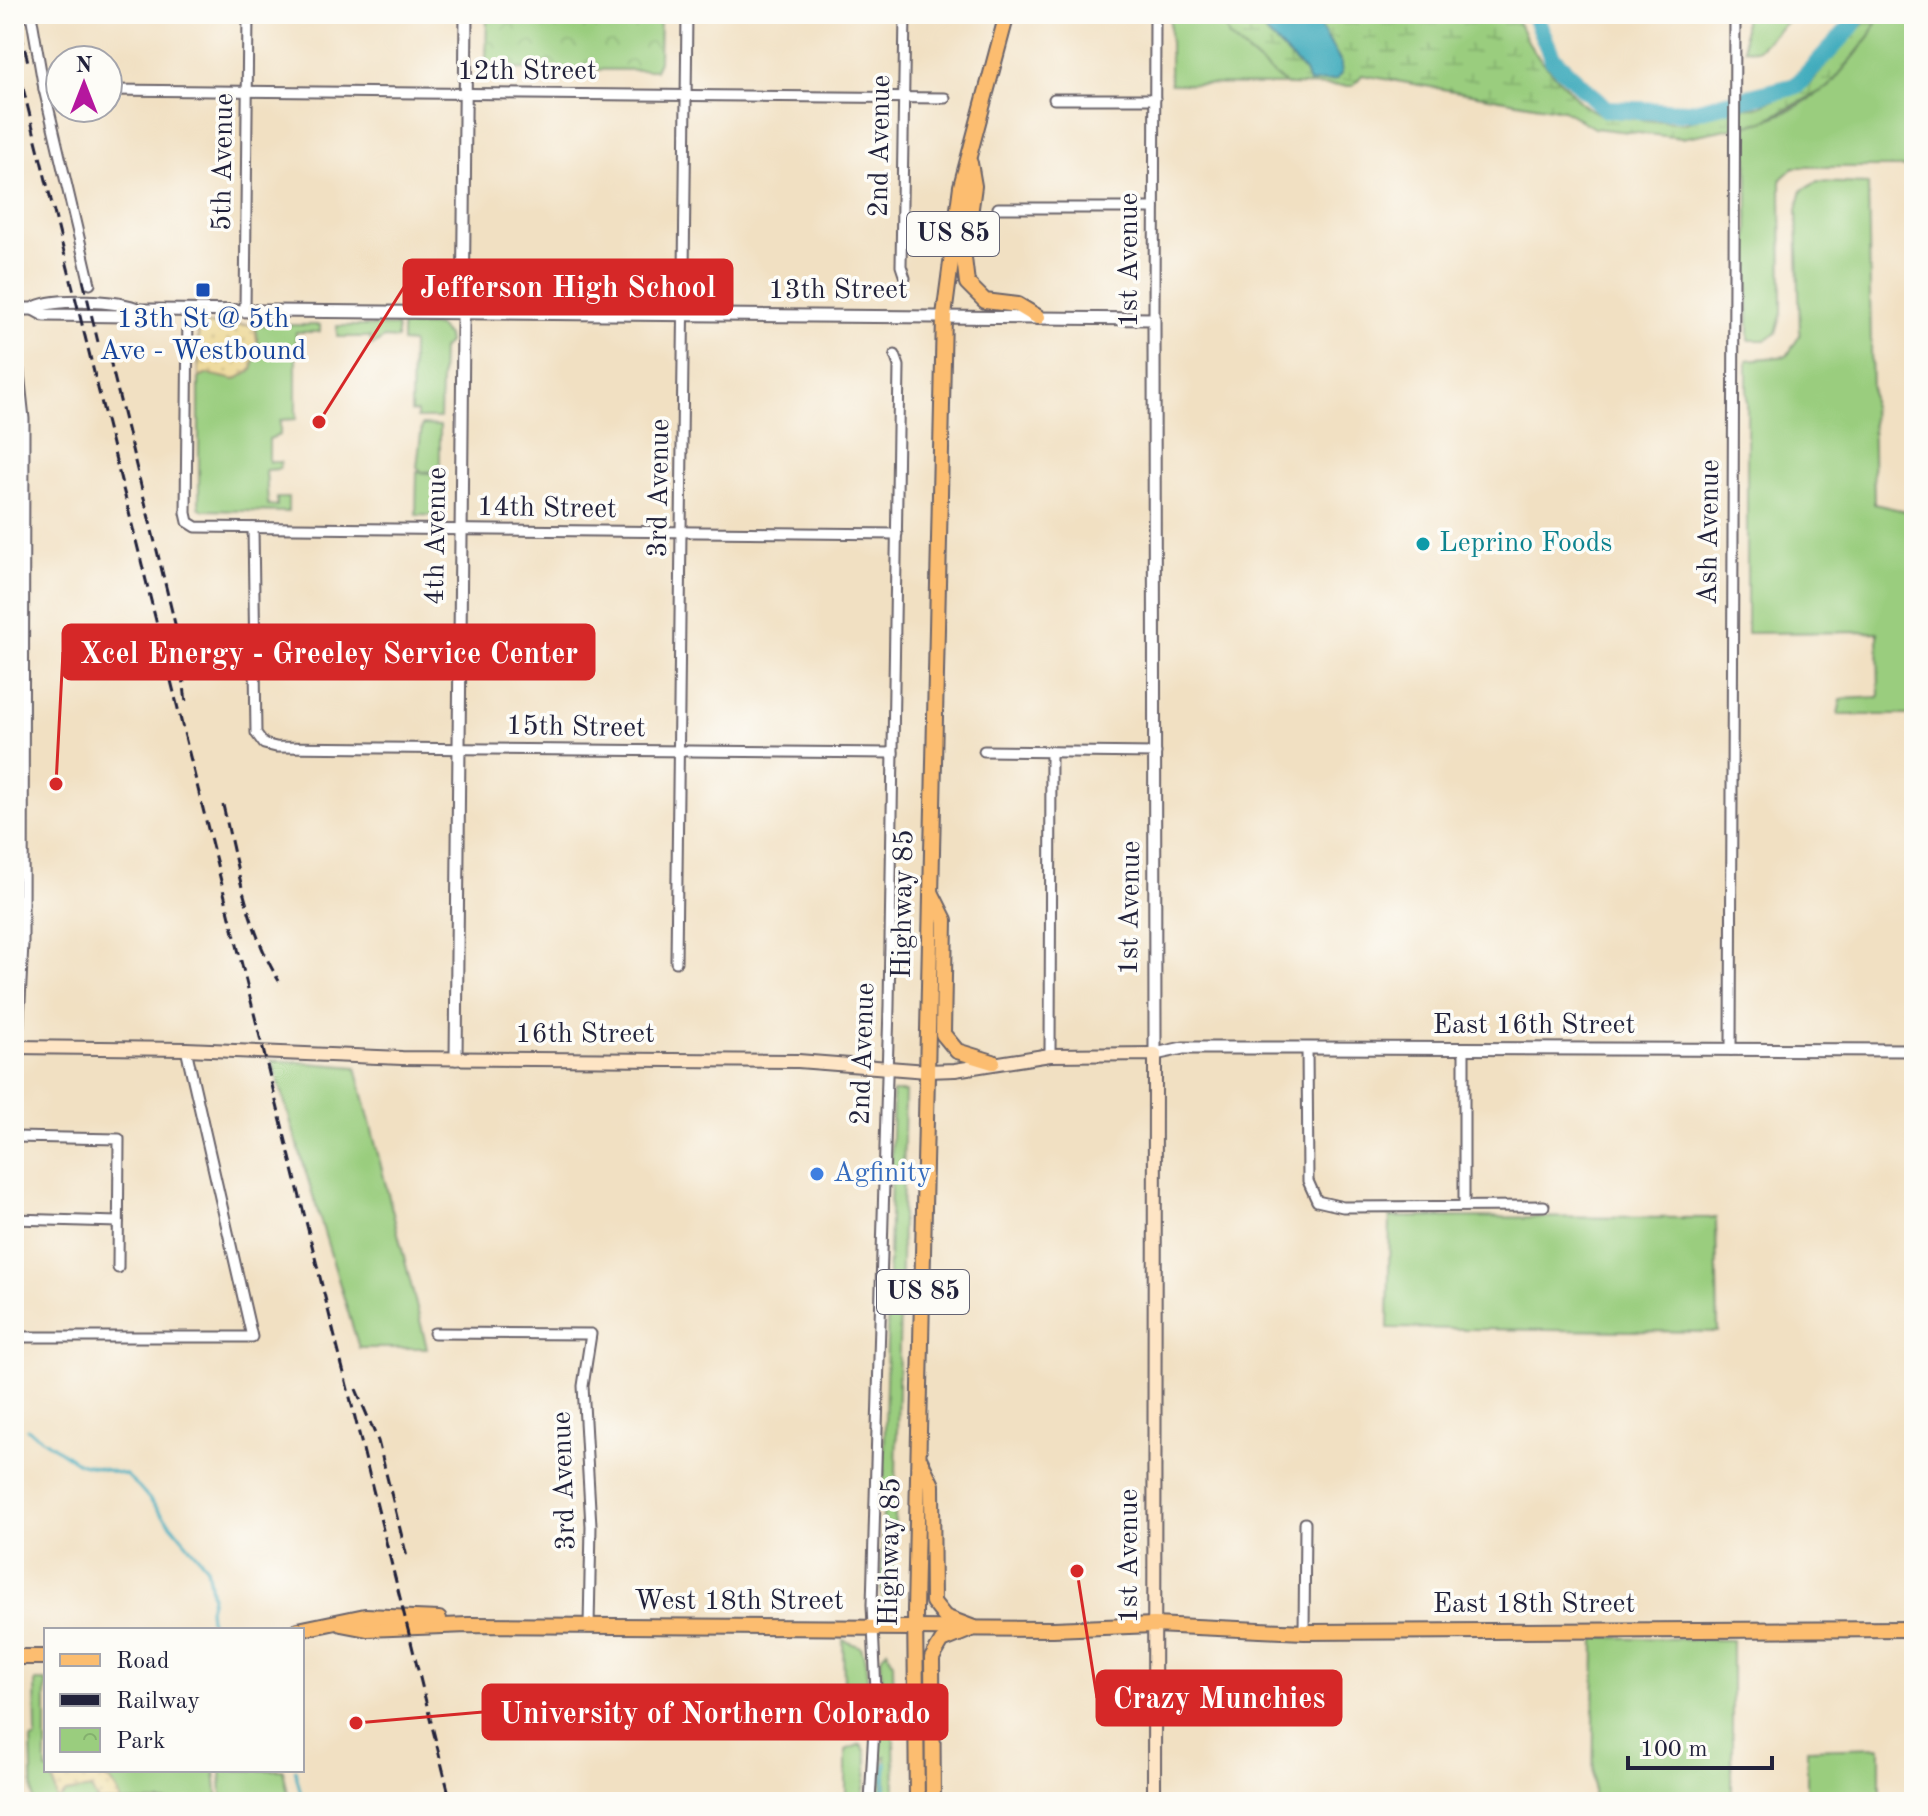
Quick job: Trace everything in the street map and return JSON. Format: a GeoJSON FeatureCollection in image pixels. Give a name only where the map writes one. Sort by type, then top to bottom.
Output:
{"type":"FeatureCollection","features":[{"type":"Feature","properties":{"kind":"main road","name":"Highway 85"},"geometry":{"type":"LineString","coordinates":[[917,1802],[915,1627],[944,316],[955,220],[969,153],[1007,14]]}},
{"type":"Feature","properties":{"kind":"main road"},"geometry":{"type":"LineString","coordinates":[[969,153],[974,186],[964,258],[967,283],[985,301],[1018,305],[1038,317]]}},
{"type":"Feature","properties":{"kind":"main road"},"geometry":{"type":"LineString","coordinates":[[931,892],[945,920],[943,1034],[957,1051],[993,1062]]}},
{"type":"Feature","properties":{"kind":"main road","name":"16th Street"},"geometry":{"type":"LineString","coordinates":[[16,1047],[186,1049],[456,1059],[783,1061],[927,1071],[955,1070],[1050,1055],[1155,1054]]}},
{"type":"Feature","properties":{"kind":"main road","name":"1st Avenue"},"geometry":{"type":"LineString","coordinates":[[1154,1802],[1155,1054]]}},
{"type":"Feature","properties":{"kind":"main road"},"geometry":{"type":"LineString","coordinates":[[919,1458],[932,1485],[933,1602],[945,1617],[974,1628]]}},
{"type":"Feature","properties":{"kind":"main road","name":"West 18th Street"},"geometry":{"type":"LineString","coordinates":[[304,1629],[341,1624],[365,1616],[438,1619],[468,1625],[873,1629],[1154,1625]]}},
{"type":"Feature","properties":{"kind":"main road","name":"East 18th Street"},"geometry":{"type":"LineString","coordinates":[[1154,1625],[1304,1632],[1914,1629]]}},
{"type":"Feature","properties":{"kind":"main road"},"geometry":{"type":"LineString","coordinates":[[933,1802],[932,1658],[942,1641],[974,1628]]}},
{"type":"Feature","properties":{"kind":"main road"},"geometry":{"type":"LineString","coordinates":[[14,1657],[44,1657]]}},
{"type":"Feature","properties":{"kind":"street"},"geometry":{"type":"LineString","coordinates":[[31,14],[44,89]]}},
{"type":"Feature","properties":{"kind":"street","name":"5th Avenue"},"geometry":{"type":"LineString","coordinates":[[245,311],[248,14]]}},
{"type":"Feature","properties":{"kind":"street","name":"4th Avenue"},"geometry":{"type":"LineString","coordinates":[[456,1059],[466,14]]}},
{"type":"Feature","properties":{"kind":"street","name":"3rd Avenue"},"geometry":{"type":"LineString","coordinates":[[676,962],[687,14]]}},
{"type":"Feature","properties":{"kind":"street","name":"2nd Avenue"},"geometry":{"type":"LineString","coordinates":[[905,14],[901,266],[905,278]]}},
{"type":"Feature","properties":{"kind":"street","name":"1st Avenue"},"geometry":{"type":"LineString","coordinates":[[1155,14],[1155,1054]]}},
{"type":"Feature","properties":{"kind":"street","name":"Ash Avenue"},"geometry":{"type":"LineString","coordinates":[[1731,1050],[1735,14]]}},
{"type":"Feature","properties":{"kind":"street","name":"12th Street"},"geometry":{"type":"LineString","coordinates":[[124,90],[945,98]]}},
{"type":"Feature","properties":{"kind":"street"},"geometry":{"type":"LineString","coordinates":[[1054,99],[1155,99]]}},
{"type":"Feature","properties":{"kind":"street"},"geometry":{"type":"LineString","coordinates":[[52,124],[90,284]]}},
{"type":"Feature","properties":{"kind":"street"},"geometry":{"type":"LineString","coordinates":[[998,208],[1154,208]]}},
{"type":"Feature","properties":{"kind":"street","name":"13th Street"},"geometry":{"type":"LineString","coordinates":[[14,309],[33,309],[42,303],[89,303],[128,304],[139,310],[188,311],[1154,319]]}},
{"type":"Feature","properties":{"kind":"street","name":"14th Street"},"geometry":{"type":"LineString","coordinates":[[188,311],[186,513],[188,522],[196,527],[897,534]]}},
{"type":"Feature","properties":{"kind":"street"},"geometry":{"type":"LineString","coordinates":[[14,326],[24,419],[19,525],[18,745],[23,944],[14,1114]]}},
{"type":"Feature","properties":{"kind":"street","name":"2nd Avenue"},"geometry":{"type":"LineString","coordinates":[[870,1802],[876,1691],[873,1629],[897,534],[899,366],[895,355]]}},
{"type":"Feature","properties":{"kind":"street","name":"15th Street"},"geometry":{"type":"LineString","coordinates":[[253,528],[256,733],[261,740],[276,747],[893,753]]}},
{"type":"Feature","properties":{"kind":"street"},"geometry":{"type":"LineString","coordinates":[[984,751],[1156,753]]}},
{"type":"Feature","properties":{"kind":"street"},"geometry":{"type":"LineString","coordinates":[[1050,1055],[1051,752]]}},
{"type":"Feature","properties":{"kind":"street","name":"East 16th Street"},"geometry":{"type":"LineString","coordinates":[[1155,1054],[1183,1048],[1914,1050]]}},
{"type":"Feature","properties":{"kind":"street"},"geometry":{"type":"LineString","coordinates":[[1307,1048],[1308,1181],[1317,1201],[1343,1207],[1544,1206]]}},
{"type":"Feature","properties":{"kind":"street"},"geometry":{"type":"LineString","coordinates":[[14,1337],[252,1337],[186,1049]]}},
{"type":"Feature","properties":{"kind":"street"},"geometry":{"type":"LineString","coordinates":[[1464,1051],[1464,1206]]}},
{"type":"Feature","properties":{"kind":"street"},"geometry":{"type":"LineString","coordinates":[[14,1137],[119,1139],[118,1268]]}},
{"type":"Feature","properties":{"kind":"street"},"geometry":{"type":"LineString","coordinates":[[14,1219],[118,1222]]}},
{"type":"Feature","properties":{"kind":"street","name":"3rd Avenue"},"geometry":{"type":"LineString","coordinates":[[434,1333],[591,1334],[583,1386],[591,1526],[589,1626]]}},
{"type":"Feature","properties":{"kind":"street"},"geometry":{"type":"LineString","coordinates":[[1304,1632],[1305,1523]]}},
{"type":"Feature","properties":{"kind":"green space"},"geometry":{"type":"Polygon","coordinates":[[[487,14],[660,14],[659,61],[655,70],[496,69],[486,62],[487,14]]]}},
{"type":"Feature","properties":{"kind":"green space"},"geometry":{"type":"Polygon","coordinates":[[[1170,14],[1221,14],[1229,37],[1286,85],[1170,84],[1170,14]]]}},
{"type":"Feature","properties":{"kind":"green space"},"geometry":{"type":"Polygon","coordinates":[[[1222,14],[1248,14],[1305,72],[1341,62],[1313,14],[1514,14],[1533,51],[1583,105],[1603,116],[1686,123],[1721,109],[1760,106],[1809,85],[1871,14],[1881,14],[1870,36],[1829,87],[1762,122],[1682,138],[1594,128],[1563,110],[1362,75],[1353,86],[1286,85],[1229,37],[1222,14]]]}},
{"type":"Feature","properties":{"kind":"green space"},"geometry":{"type":"Polygon","coordinates":[[[1744,14],[1795,14],[1757,50],[1744,49],[1744,14]]]}},
{"type":"Feature","properties":{"kind":"green space"},"geometry":{"type":"Polygon","coordinates":[[[1881,14],[1914,14],[1914,167],[1794,167],[1781,179],[1782,313],[1776,333],[1765,340],[1749,340],[1747,124],[1790,110],[1827,85],[1858,52],[1881,14]]]}},
{"type":"Feature","properties":{"kind":"green space"},"geometry":{"type":"Polygon","coordinates":[[[1817,182],[1868,184],[1874,504],[1914,513],[1914,715],[1838,715],[1841,699],[1879,697],[1878,632],[1747,633],[1747,360],[1787,356],[1800,335],[1797,210],[1802,190],[1817,182]]]}},
{"type":"Feature","properties":{"kind":"green space"},"geometry":{"type":"Polygon","coordinates":[[[255,325],[320,325],[320,332],[296,332],[296,419],[280,420],[280,435],[269,439],[269,462],[281,462],[279,469],[266,470],[268,505],[277,506],[277,498],[288,498],[288,512],[203,510],[199,507],[199,378],[256,331],[255,325]]]}},
{"type":"Feature","properties":{"kind":"green space"},"geometry":{"type":"Polygon","coordinates":[[[337,326],[397,326],[397,339],[384,338],[372,346],[370,337],[337,337],[337,326]]]}},
{"type":"Feature","properties":{"kind":"green space"},"geometry":{"type":"Polygon","coordinates":[[[402,326],[438,326],[447,336],[448,343],[442,349],[440,418],[417,418],[417,412],[411,412],[412,343],[402,342],[402,326]]]}},
{"type":"Feature","properties":{"kind":"green space"},"geometry":{"type":"Polygon","coordinates":[[[422,425],[440,426],[440,471],[422,472],[417,467],[422,425]]]}},
{"type":"Feature","properties":{"kind":"green space"},"geometry":{"type":"Polygon","coordinates":[[[417,472],[440,474],[440,504],[446,501],[443,516],[416,515],[417,472]]]}},
{"type":"Feature","properties":{"kind":"green space"},"geometry":{"type":"Polygon","coordinates":[[[272,1060],[356,1067],[427,1348],[359,1348],[272,1060]]]}},
{"type":"Feature","properties":{"kind":"green space"},"geometry":{"type":"Polygon","coordinates":[[[893,1092],[905,1092],[893,1602],[888,1604],[883,1602],[881,1591],[893,1092]]]}},
{"type":"Feature","properties":{"kind":"green space"},"geometry":{"type":"Polygon","coordinates":[[[1390,1217],[1716,1218],[1718,1332],[1388,1328],[1390,1217]]]}},
{"type":"Feature","properties":{"kind":"green space"},"geometry":{"type":"Polygon","coordinates":[[[1595,1637],[1732,1640],[1732,1802],[1593,1802],[1595,1637]]]}},
{"type":"Feature","properties":{"kind":"green space"},"geometry":{"type":"Polygon","coordinates":[[[843,1640],[861,1647],[868,1687],[864,1728],[845,1731],[843,1640]]]}},
{"type":"Feature","properties":{"kind":"green space"},"geometry":{"type":"Polygon","coordinates":[[[887,1650],[893,1662],[895,1802],[886,1802],[886,1756],[883,1757],[882,1802],[877,1802],[883,1703],[881,1658],[887,1650]]]}},
{"type":"Feature","properties":{"kind":"green space"},"geometry":{"type":"Polygon","coordinates":[[[35,1681],[44,1681],[44,1772],[215,1772],[218,1802],[33,1802],[31,1740],[36,1738],[35,1681]]]}},
{"type":"Feature","properties":{"kind":"green space"},"geometry":{"type":"Polygon","coordinates":[[[861,1744],[867,1764],[862,1802],[846,1802],[846,1750],[861,1744]]]}},
{"type":"Feature","properties":{"kind":"green space"},"geometry":{"type":"Polygon","coordinates":[[[1880,1747],[1880,1802],[1807,1802],[1807,1749],[1880,1747]]]}},
{"type":"Feature","properties":{"kind":"green space"},"geometry":{"type":"Polygon","coordinates":[[[221,1772],[283,1772],[290,1802],[222,1802],[221,1772]]]}},
{"type":"Feature","properties":{"kind":"sand"},"geometry":{"type":"Polygon","coordinates":[[[206,324],[255,325],[258,346],[252,370],[235,380],[208,374],[199,378],[198,332],[206,324]]]}},
{"type":"Feature","properties":{"kind":"sand"},"geometry":{"type":"Polygon","coordinates":[[[65,1772],[95,1773],[113,1785],[121,1802],[98,1802],[91,1789],[66,1793],[57,1802],[53,1779],[65,1772]]]}},
{"type":"Feature","properties":{"kind":"water"},"geometry":{"type":"Polygon","coordinates":[[[1248,14],[1313,14],[1341,62],[1342,73],[1336,80],[1309,83],[1305,72],[1248,14]]]}},
{"type":"Feature","properties":{"kind":"waterway"},"geometry":{"type":"LineString","coordinates":[[1534,14],[1553,59],[1606,109],[1690,112],[1796,86],[1850,28],[1858,14]]}},
{"type":"Feature","properties":{"kind":"waterway"},"geometry":{"type":"LineString","coordinates":[[27,1429],[78,1463],[126,1475],[139,1487],[207,1567],[212,1597],[209,1609],[211,1628]]}},
{"type":"Feature","properties":{"kind":"waterway"},"geometry":{"type":"LineString","coordinates":[[884,1802],[886,1763]]}},
{"type":"Feature","properties":{"kind":"waterway"},"geometry":{"type":"LineString","coordinates":[[296,1772],[303,1802]]}},
{"type":"Feature","properties":{"kind":"railway"},"geometry":{"type":"LineString","coordinates":[[16,14],[29,66]]}},
{"type":"Feature","properties":{"kind":"railway"},"geometry":{"type":"LineString","coordinates":[[14,52],[451,1802]]}},
{"type":"Feature","properties":{"kind":"railway"},"geometry":{"type":"LineString","coordinates":[[14,262],[18,280]]}},
{"type":"Feature","properties":{"kind":"railway"},"geometry":{"type":"LineString","coordinates":[[83,280],[98,342]]}},
{"type":"Feature","properties":{"kind":"railway"},"geometry":{"type":"LineString","coordinates":[[109,356],[179,640],[186,703]]}},
{"type":"Feature","properties":{"kind":"railway"},"geometry":{"type":"LineString","coordinates":[[223,805],[251,918],[279,981]]}},
{"type":"Feature","properties":{"kind":"railway"},"geometry":{"type":"LineString","coordinates":[[356,1389],[378,1441],[407,1557]]}},
{"type":"Feature","properties":{"kind":"place","name":"13th St @ 5th Ave - Westbound"},"geometry":{"type":"Point","coordinates":[203,290]}},
{"type":"Feature","properties":{"kind":"place","name":"Jefferson High School"},"geometry":{"type":"Point","coordinates":[319,422]}},
{"type":"Feature","properties":{"kind":"place","name":"Leprino Foods"},"geometry":{"type":"Point","coordinates":[1423,544]}},
{"type":"Feature","properties":{"kind":"place","name":"Xcel Energy - Greeley Service Center"},"geometry":{"type":"Point","coordinates":[56,784]}},
{"type":"Feature","properties":{"kind":"place","name":"Agfinity"},"geometry":{"type":"Point","coordinates":[817,1174]}},
{"type":"Feature","properties":{"kind":"place","name":"Crazy Munchies"},"geometry":{"type":"Point","coordinates":[1077,1571]}},
{"type":"Feature","properties":{"kind":"place","name":"University of Northern Colorado"},"geometry":{"type":"Point","coordinates":[356,1723]}}]}
